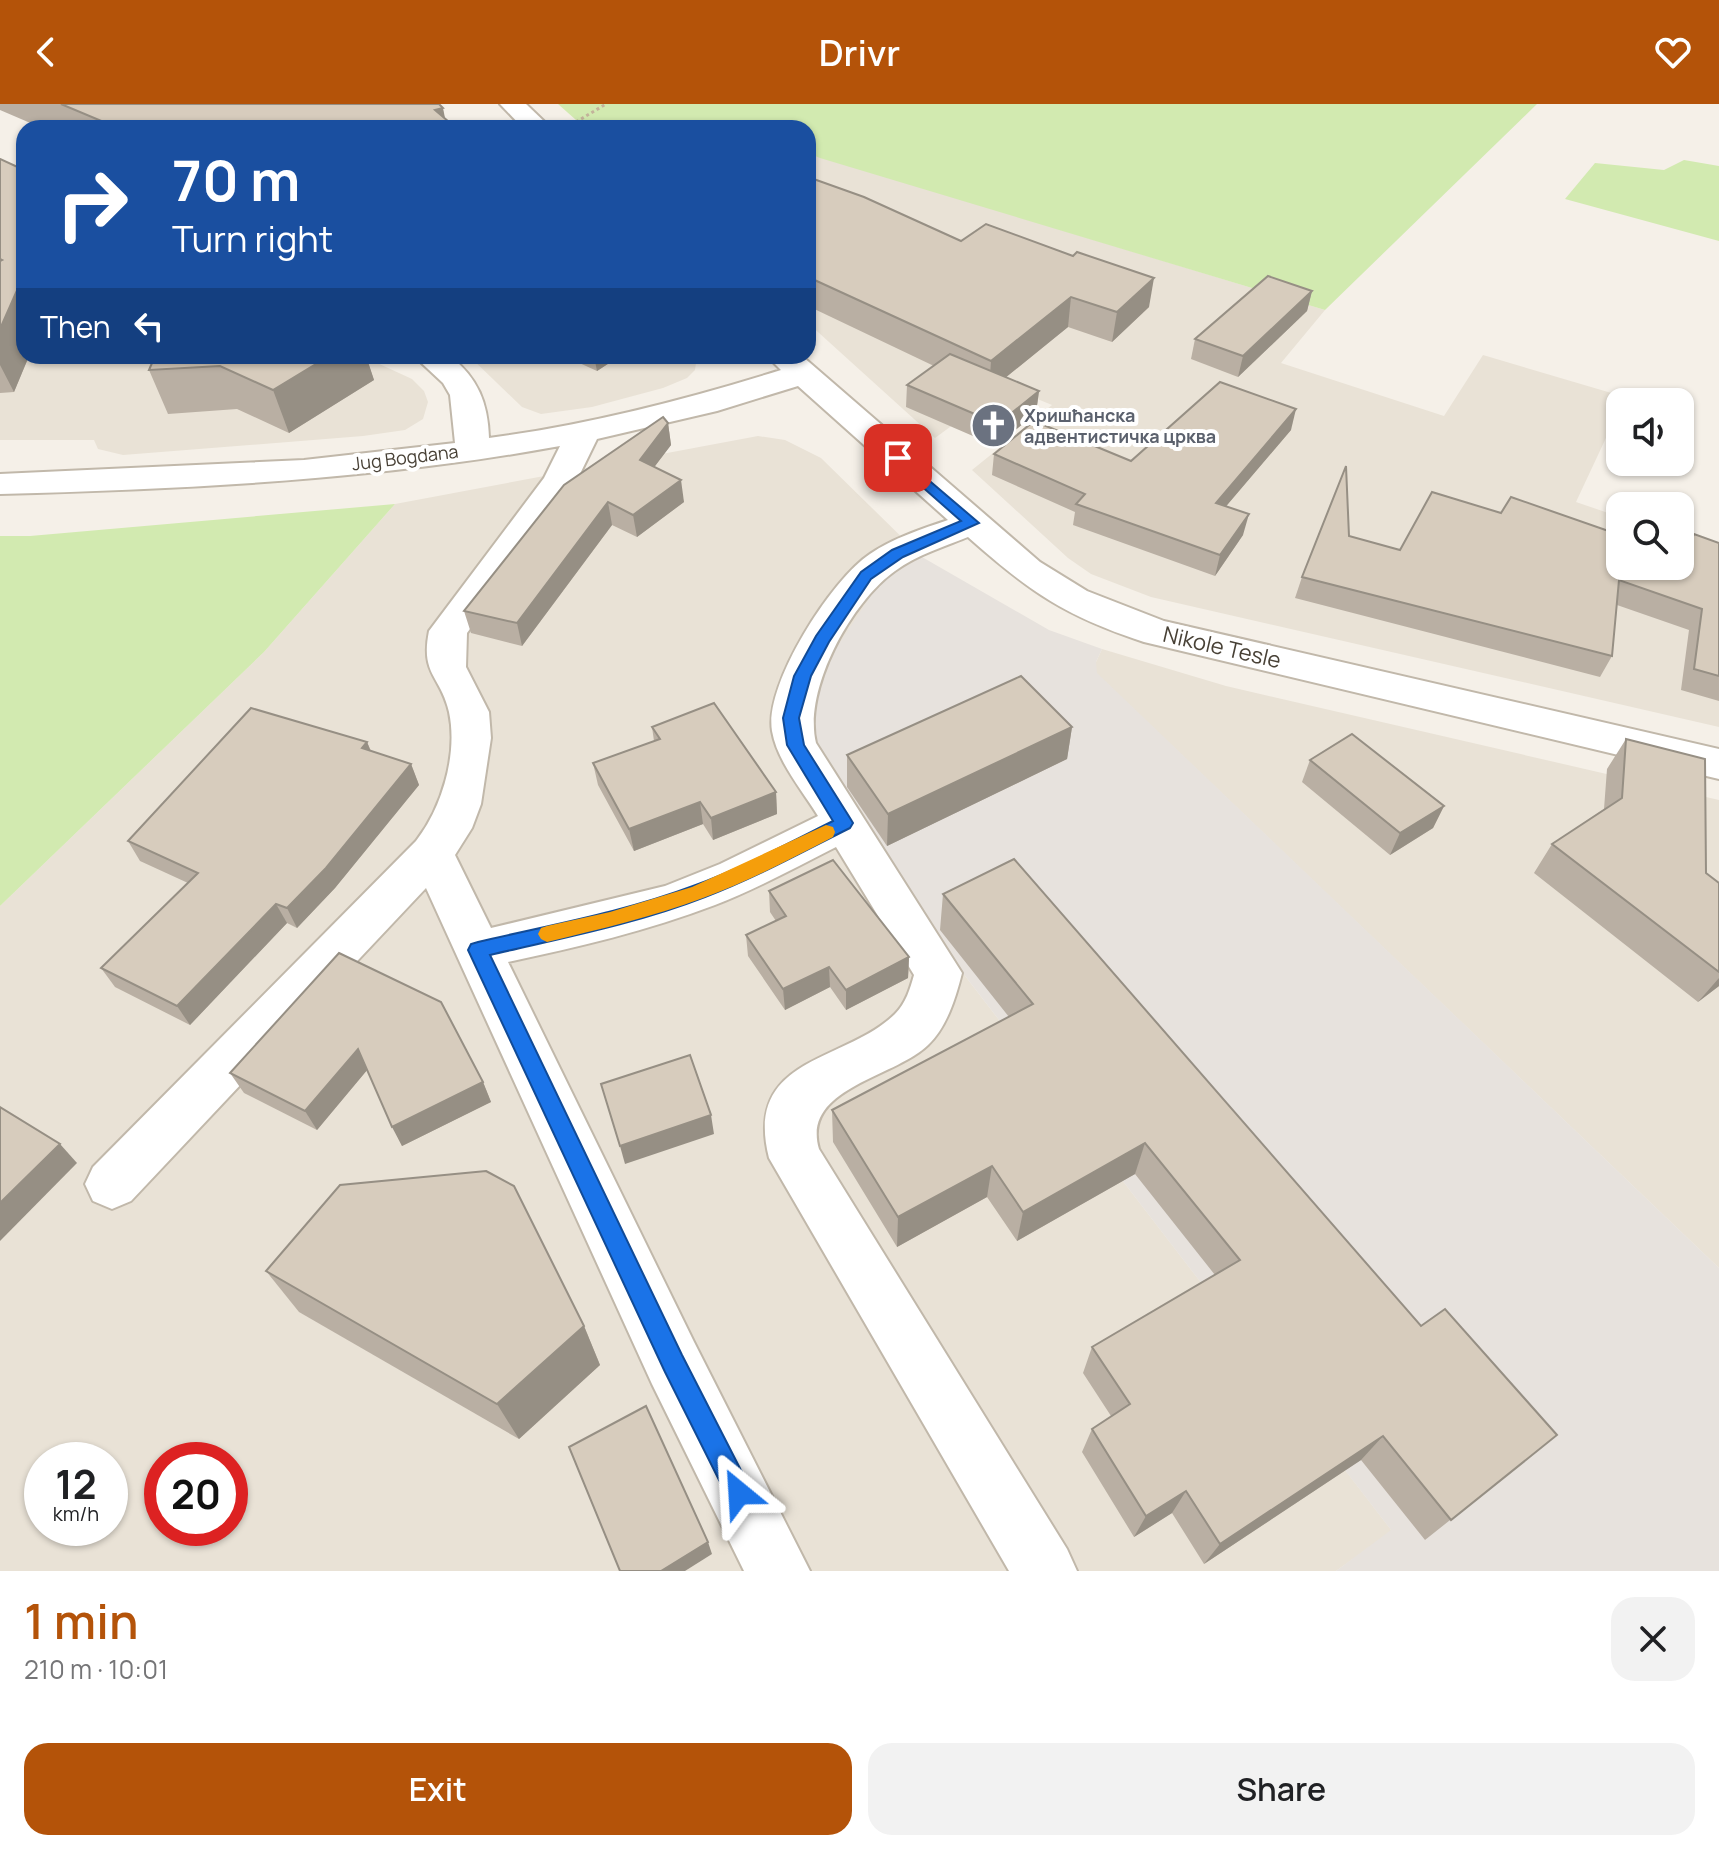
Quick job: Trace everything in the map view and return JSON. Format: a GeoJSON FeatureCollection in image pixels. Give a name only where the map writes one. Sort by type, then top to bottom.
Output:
{"type":"FeatureCollection","features":[{"type":"Feature","properties":{"kind":"street"},"geometry":{"type":"LineString","coordinates":[[512,104],[529,120]]}},
{"type":"Feature","properties":{"kind":"street"},"geometry":{"type":"LineString","coordinates":[[441,364],[454,373],[468,395],[472,408],[472,449]]}},
{"type":"Feature","properties":{"kind":"street","name":"Jug Bogdana"},"geometry":{"type":"LineString","coordinates":[[0,484],[237,474],[472,449],[584,432],[723,401],[792,365]]}},
{"type":"Feature","properties":{"kind":"street","name":"Nikole Tesle"},"geometry":{"type":"LineString","coordinates":[[792,365],[1046,585],[1109,618],[1158,633],[1719,764]]}},
{"type":"Feature","properties":{"kind":"street"},"geometry":{"type":"LineString","coordinates":[[112,1184],[432,853],[452,825],[472,746],[468,710],[446,670],[442,653],[448,631],[560,480],[584,432]]}},
{"type":"Feature","properties":{"kind":"street"},"geometry":{"type":"LineString","coordinates":[[972,523],[898,553],[866,575],[843,606],[803,676],[791,718],[796,745],[938,973],[931,999],[914,1027],[896,1043],[811,1085],[796,1106],[788,1130],[795,1158],[1045,1571]]}},
{"type":"Feature","properties":{"kind":"street"},"geometry":{"type":"LineString","coordinates":[[478,950],[610,919],[698,892],[754,869],[844,823]]}},
{"type":"Feature","properties":{"kind":"street"},"geometry":{"type":"LineString","coordinates":[[432,853],[673,1363],[778,1571]]}},
{"type":"Feature","properties":{"kind":"path"},"geometry":{"type":"LineString","coordinates":[[576,120],[606,104]]}},
{"type":"Feature","properties":{"kind":"shaded area"},"geometry":{"type":"Polygon","coordinates":[[[816,155],[1325,310],[1281,363],[1444,416],[1483,355],[1606,391],[1606,438],[1576,502],[1606,512],[1606,580],[1694,580],[1694,540],[1719,548],[1719,727],[1151,597],[1091,574],[1068,558],[972,470],[1052,405],[1006,386],[935,438],[816,330],[816,155]]]}},
{"type":"Feature","properties":{"kind":"shaded area"},"geometry":{"type":"Polygon","coordinates":[[[0,190],[16,301],[16,364],[379,364],[412,379],[424,391],[428,402],[423,419],[405,430],[363,436],[123,455],[98,449],[94,440],[0,440],[0,190]]]}},
{"type":"Feature","properties":{"kind":"shaded area"},"geometry":{"type":"Polygon","coordinates":[[[477,364],[696,364],[695,370],[687,378],[663,388],[592,407],[541,414],[522,407],[477,364]]]}},
{"type":"Feature","properties":{"kind":"shaded area"},"geometry":{"type":"Polygon","coordinates":[[[758,436],[785,440],[821,458],[922,557],[896,569],[926,925],[1392,1531],[1336,1571],[0,1571],[0,906],[264,652],[395,504],[758,436]]]}},
{"type":"Feature","properties":{"kind":"shaded area"},"geometry":{"type":"Polygon","coordinates":[[[922,557],[1049,630],[1102,649],[1096,662],[1097,673],[1719,1268],[1719,1571],[1336,1571],[1391,1530],[926,925],[814,741],[808,709],[819,674],[878,585],[896,569],[922,557]]]}},
{"type":"Feature","properties":{"kind":"shaded area"},"geometry":{"type":"Polygon","coordinates":[[[1102,649],[1226,686],[1719,800],[1719,1268],[1096,673],[1096,662],[1102,649]]]}},
{"type":"Feature","properties":{"kind":"green space"},"geometry":{"type":"Polygon","coordinates":[[[558,104],[1537,104],[1325,310],[820,158],[816,156],[816,120],[576,120],[558,104]]]}},
{"type":"Feature","properties":{"kind":"green space"},"geometry":{"type":"Polygon","coordinates":[[[1684,160],[1719,166],[1719,241],[1565,199],[1595,163],[1664,170],[1684,160]]]}},
{"type":"Feature","properties":{"kind":"green space"},"geometry":{"type":"Polygon","coordinates":[[[395,504],[264,652],[0,906],[0,536],[30,536],[395,504]]]}},
{"type":"Feature","properties":{"kind":"building"},"geometry":{"type":"Polygon","coordinates":[[[61,104],[439,104],[443,108],[435,110],[447,120],[99,120],[61,104]]]}},
{"type":"Feature","properties":{"kind":"building"},"geometry":{"type":"Polygon","coordinates":[[[0,159],[16,166],[16,293],[0,329],[0,159]]]}},
{"type":"Feature","properties":{"kind":"building"},"geometry":{"type":"Polygon","coordinates":[[[816,180],[864,197],[961,241],[986,224],[1073,256],[1077,252],[1154,278],[1117,312],[1071,297],[991,361],[816,281],[816,180]]]}},
{"type":"Feature","properties":{"kind":"building"},"geometry":{"type":"Polygon","coordinates":[[[1268,276],[1312,291],[1243,356],[1195,339],[1268,276]]]}},
{"type":"Feature","properties":{"kind":"building"},"geometry":{"type":"Polygon","coordinates":[[[950,354],[1039,391],[998,424],[907,385],[950,354]]]}},
{"type":"Feature","properties":{"kind":"building"},"geometry":{"type":"Polygon","coordinates":[[[152,364],[316,364],[273,390],[220,366],[149,370],[152,364]]]}},
{"type":"Feature","properties":{"kind":"building"},"geometry":{"type":"Polygon","coordinates":[[[1220,382],[1296,409],[1216,503],[1249,514],[1220,555],[1076,504],[1085,494],[994,454],[1034,421],[1131,461],[1220,382]]]}},
{"type":"Feature","properties":{"kind":"building"},"geometry":{"type":"Polygon","coordinates":[[[663,417],[668,423],[640,460],[681,480],[633,515],[608,502],[517,623],[464,611],[564,485],[663,417]]]}},
{"type":"Feature","properties":{"kind":"building"},"geometry":{"type":"Polygon","coordinates":[[[1346,466],[1349,536],[1400,550],[1432,492],[1501,513],[1511,497],[1606,530],[1606,580],[1619,580],[1612,656],[1302,577],[1346,466]]]}},
{"type":"Feature","properties":{"kind":"building"},"geometry":{"type":"Polygon","coordinates":[[[1694,534],[1719,543],[1719,676],[1694,669],[1702,609],[1619,580],[1694,580],[1694,534]]]}},
{"type":"Feature","properties":{"kind":"building"},"geometry":{"type":"Polygon","coordinates":[[[1021,676],[1072,727],[888,814],[847,755],[1021,676]]]}},
{"type":"Feature","properties":{"kind":"building"},"geometry":{"type":"Polygon","coordinates":[[[714,703],[776,792],[711,818],[700,802],[629,829],[593,763],[660,739],[652,727],[714,703]]]}},
{"type":"Feature","properties":{"kind":"building"},"geometry":{"type":"Polygon","coordinates":[[[251,708],[367,742],[362,748],[411,764],[326,868],[287,908],[276,904],[177,1006],[101,968],[198,873],[128,841],[251,708]]]}},
{"type":"Feature","properties":{"kind":"building"},"geometry":{"type":"Polygon","coordinates":[[[1352,734],[1444,806],[1400,833],[1310,760],[1352,734]]]}},
{"type":"Feature","properties":{"kind":"building"},"geometry":{"type":"Polygon","coordinates":[[[1626,739],[1705,759],[1706,873],[1719,883],[1719,972],[1552,844],[1622,798],[1626,739]]]}},
{"type":"Feature","properties":{"kind":"building"},"geometry":{"type":"Polygon","coordinates":[[[1014,859],[1421,1326],[1445,1309],[1557,1435],[1451,1520],[1383,1436],[1220,1544],[1186,1491],[1146,1516],[1092,1429],[1130,1404],[1092,1347],[1240,1260],[1145,1143],[1023,1212],[992,1166],[898,1217],[832,1110],[1033,1004],[943,894],[1014,859]]]}},
{"type":"Feature","properties":{"kind":"building"},"geometry":{"type":"Polygon","coordinates":[[[833,860],[909,957],[846,990],[829,967],[783,989],[746,935],[786,916],[769,891],[833,860]]]}},
{"type":"Feature","properties":{"kind":"building"},"geometry":{"type":"Polygon","coordinates":[[[339,953],[441,1002],[483,1082],[392,1127],[358,1049],[305,1111],[230,1073],[339,953]]]}},
{"type":"Feature","properties":{"kind":"building"},"geometry":{"type":"Polygon","coordinates":[[[690,1055],[711,1115],[620,1146],[601,1084],[690,1055]]]}},
{"type":"Feature","properties":{"kind":"building"},"geometry":{"type":"Polygon","coordinates":[[[0,1107],[60,1144],[0,1203],[0,1107]]]}},
{"type":"Feature","properties":{"kind":"building"},"geometry":{"type":"Polygon","coordinates":[[[486,1171],[514,1186],[584,1326],[497,1404],[266,1271],[340,1185],[486,1171]]]}},
{"type":"Feature","properties":{"kind":"building"},"geometry":{"type":"Polygon","coordinates":[[[646,1406],[708,1542],[661,1571],[620,1571],[569,1447],[646,1406]]]}},
{"type":"Feature","properties":{"kind":"slow traffic"},"geometry":{"type":"LineString","coordinates":[[547,934],[610,919],[698,892],[754,869],[826,832]]}},
{"type":"Feature","properties":{"kind":"place","name":"Хришћанска адвентистичка црква"},"geometry":{"type":"Point","coordinates":[993,425]}},
{"type":"Feature","properties":{"kind":"route"},"geometry":{"type":"LineString","coordinates":[[739,1493],[673,1363],[478,950],[610,919],[698,892],[754,869],[844,823],[796,745],[791,718],[803,676],[821,640],[866,575],[898,553],[972,523],[898,458]]}}]}
